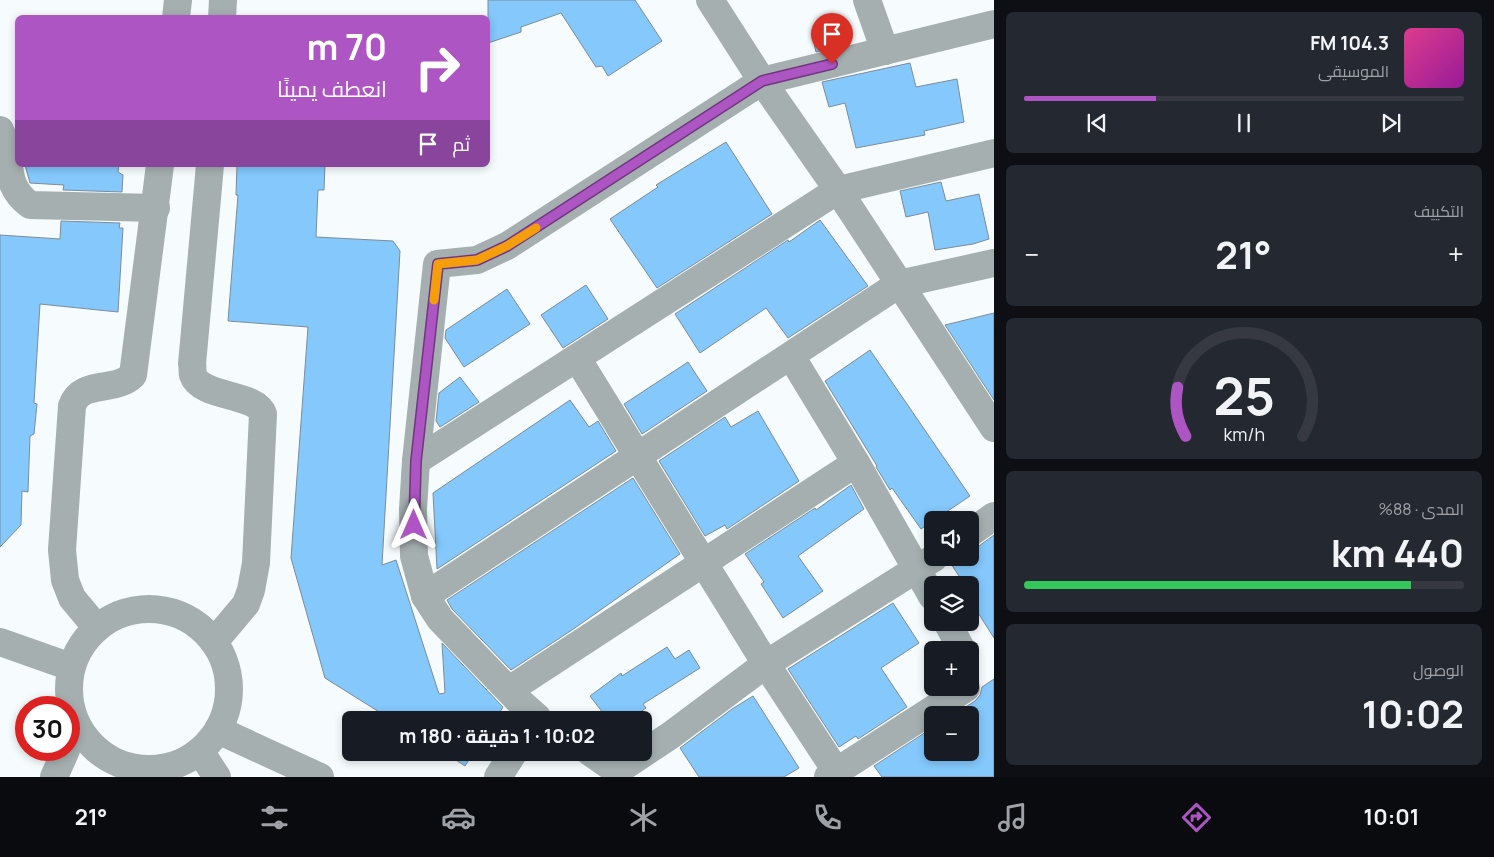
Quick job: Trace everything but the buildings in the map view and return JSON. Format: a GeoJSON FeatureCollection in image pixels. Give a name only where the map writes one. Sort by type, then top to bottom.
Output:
{"type":"FeatureCollection","features":[{"type":"Feature","properties":{"kind":"street"},"geometry":{"type":"LineString","coordinates":[[176,15],[178,0]]}},
{"type":"Feature","properties":{"kind":"street"},"geometry":{"type":"LineString","coordinates":[[222,15],[223,0]]}},
{"type":"Feature","properties":{"kind":"street"},"geometry":{"type":"LineString","coordinates":[[710,0],[762,81],[838,190],[994,428]]}},
{"type":"Feature","properties":{"kind":"street"},"geometry":{"type":"LineString","coordinates":[[867,0],[885,51]]}},
{"type":"Feature","properties":{"kind":"street"},"geometry":{"type":"LineString","coordinates":[[530,711],[440,619],[425,596],[414,556],[416,461],[438,264],[477,260],[507,246],[762,81],[994,24]]}},
{"type":"Feature","properties":{"kind":"street"},"geometry":{"type":"LineString","coordinates":[[0,130],[4,138],[4,174],[7,184],[17,197],[30,205],[156,208]]}},
{"type":"Feature","properties":{"kind":"street"},"geometry":{"type":"LineString","coordinates":[[416,461],[838,190],[994,153]]}},
{"type":"Feature","properties":{"kind":"street"},"geometry":{"type":"LineString","coordinates":[[97,628],[72,598],[64,580],[62,550],[72,406],[82,391],[126,380],[133,375],[160,167]]}},
{"type":"Feature","properties":{"kind":"street"},"geometry":{"type":"LineString","coordinates":[[210,167],[192,364],[193,375],[204,387],[251,403],[260,409],[263,414],[256,563],[251,590],[246,604],[214,642]]}},
{"type":"Feature","properties":{"kind":"street"},"geometry":{"type":"LineString","coordinates":[[425,596],[899,284],[994,263]]}},
{"type":"Feature","properties":{"kind":"street"},"geometry":{"type":"LineString","coordinates":[[790,356],[856,463],[924,560]]}},
{"type":"Feature","properties":{"kind":"street"},"geometry":{"type":"LineString","coordinates":[[577,358],[835,775],[954,696]]}},
{"type":"Feature","properties":{"kind":"street"},"geometry":{"type":"LineString","coordinates":[[509,690],[856,463]]}},
{"type":"Feature","properties":{"kind":"street"},"geometry":{"type":"LineString","coordinates":[[979,527],[994,516]]}},
{"type":"Feature","properties":{"kind":"street"},"geometry":{"type":"LineString","coordinates":[[603,761],[621,774],[671,734],[766,664],[924,564]]}},
{"type":"Feature","properties":{"kind":"street"},"geometry":{"type":"LineString","coordinates":[[69,696],[68,686],[71,666],[81,645],[97,628],[119,614],[145,609],[172,612],[195,623],[214,642],[225,662],[230,685],[228,710],[218,730],[200,751],[180,764],[156,769],[132,768],[109,760],[80,739]]}},
{"type":"Feature","properties":{"kind":"street"},"geometry":{"type":"LineString","coordinates":[[0,642],[71,666]]}},
{"type":"Feature","properties":{"kind":"street"},"geometry":{"type":"LineString","coordinates":[[218,730],[320,777]]}},
{"type":"Feature","properties":{"kind":"street"},"geometry":{"type":"LineString","coordinates":[[200,751],[217,777]]}},
{"type":"Feature","properties":{"kind":"street"},"geometry":{"type":"LineString","coordinates":[[54,777],[61,761]]}},
{"type":"Feature","properties":{"kind":"street"},"geometry":{"type":"LineString","coordinates":[[498,777],[508,761]]}},
{"type":"Feature","properties":{"kind":"slow traffic"},"geometry":{"type":"LineString","coordinates":[[434,300],[438,264],[477,260],[507,246],[536,228]]}},
{"type":"Feature","properties":{"kind":"route"},"geometry":{"type":"LineString","coordinates":[[414,525],[416,461],[438,264],[477,260],[507,246],[762,81],[832,64]]}}]}
